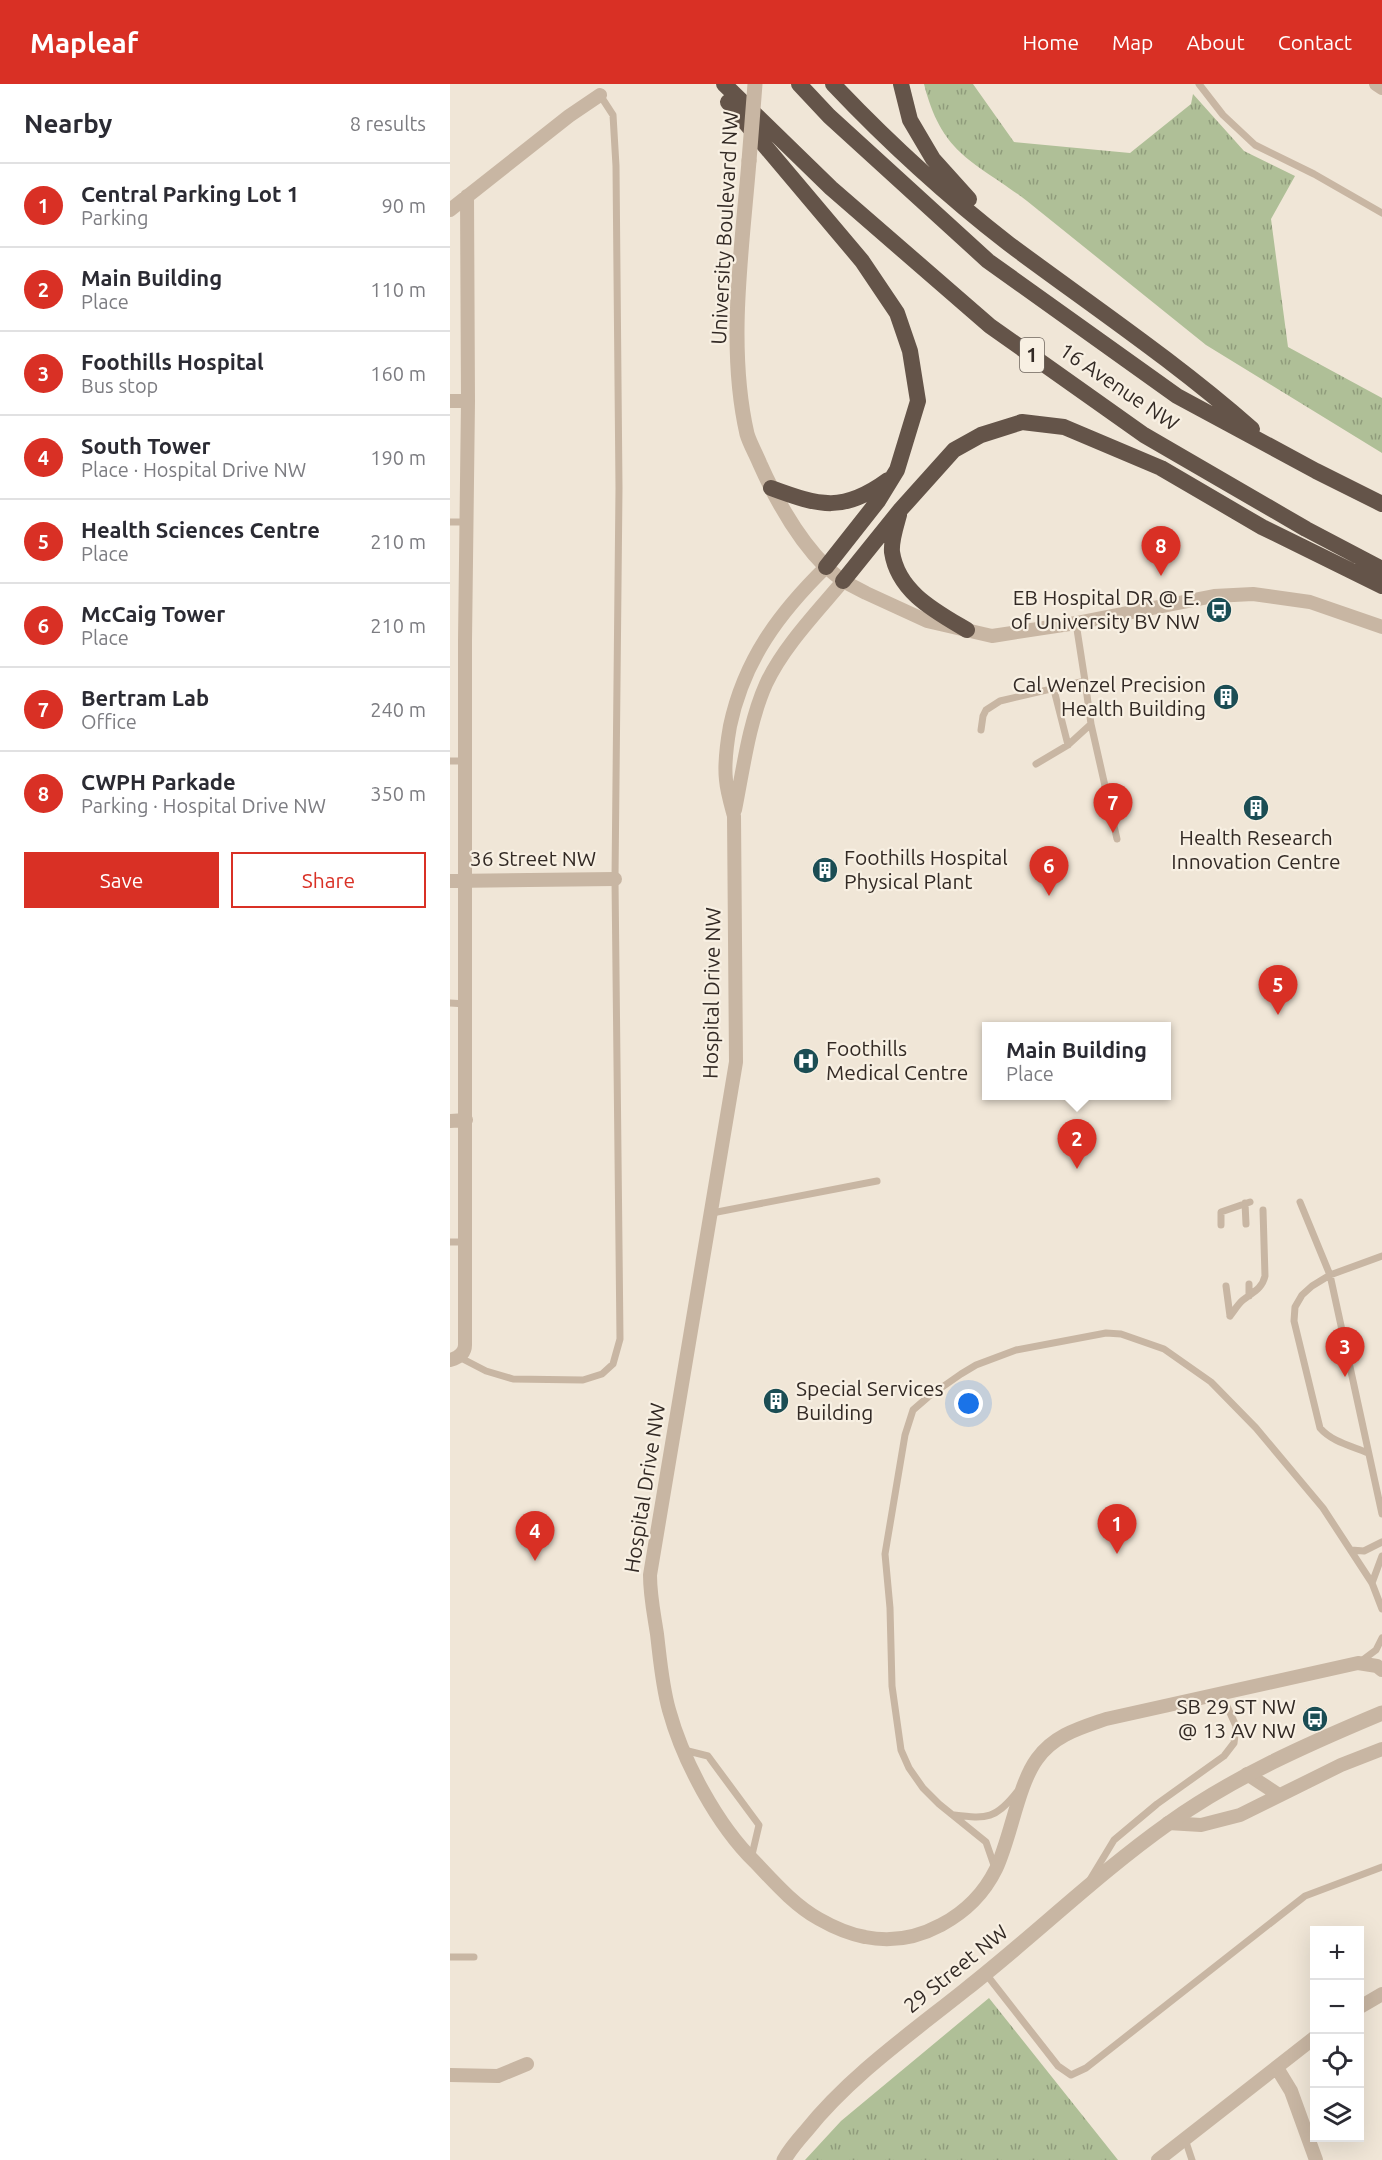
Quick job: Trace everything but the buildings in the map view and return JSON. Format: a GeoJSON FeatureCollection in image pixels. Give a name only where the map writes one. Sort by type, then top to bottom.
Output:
{"type":"FeatureCollection","features":[{"type":"Feature","properties":{"kind":"highway"},"geometry":{"type":"LineString","coordinates":[[713,84],[862,261],[897,313],[910,351],[918,401],[894,476],[878,501],[826,567]]}},
{"type":"Feature","properties":{"kind":"highway","name":"16 Avenue NW"},"geometry":{"type":"LineString","coordinates":[[724,84],[831,188],[990,326],[1144,435],[1306,529],[1382,569]]}},
{"type":"Feature","properties":{"kind":"highway","name":"16 Avenue NW"},"geometry":{"type":"LineString","coordinates":[[799,84],[829,116],[988,261],[1177,396],[1382,504]]}},
{"type":"Feature","properties":{"kind":"highway"},"geometry":{"type":"LineString","coordinates":[[833,84],[863,116],[935,182],[1007,242],[1206,388],[1274,448]]}},
{"type":"Feature","properties":{"kind":"highway"},"geometry":{"type":"LineString","coordinates":[[901,84],[910,120],[933,159],[1007,242]]}},
{"type":"Feature","properties":{"kind":"highway"},"geometry":{"type":"LineString","coordinates":[[843,581],[901,509],[954,450],[981,435],[1022,422],[1065,427],[1161,468],[1262,527],[1382,585]]}},
{"type":"Feature","properties":{"kind":"highway"},"geometry":{"type":"LineString","coordinates":[[771,488],[819,503],[843,504],[877,488],[894,476]]}},
{"type":"Feature","properties":{"kind":"highway"},"geometry":{"type":"LineString","coordinates":[[901,509],[894,533],[892,551],[904,581],[916,597],[966,630]]}},
{"type":"Feature","properties":{"kind":"street","name":"University Boulevard NW"},"geometry":{"type":"LineString","coordinates":[[755,84],[737,321],[740,391],[748,436],[771,488],[799,536],[826,567]]}},
{"type":"Feature","properties":{"kind":"street"},"geometry":{"type":"LineString","coordinates":[[1376,84],[1382,88]]}},
{"type":"Feature","properties":{"kind":"street"},"geometry":{"type":"LineString","coordinates":[[450,210],[568,116],[600,95]]}},
{"type":"Feature","properties":{"kind":"street"},"geometry":{"type":"LineString","coordinates":[[454,1359],[465,1350],[467,196]]}},
{"type":"Feature","properties":{"kind":"street"},"geometry":{"type":"LineString","coordinates":[[450,401],[468,401]]}},
{"type":"Feature","properties":{"kind":"street"},"geometry":{"type":"LineString","coordinates":[[826,567],[843,581],[927,621],[992,636],[1076,623],[1214,596],[1253,594],[1310,602],[1382,627]]}},
{"type":"Feature","properties":{"kind":"street","name":"Hospital Drive NW"},"geometry":{"type":"LineString","coordinates":[[734,816],[725,779],[727,741],[735,704],[743,682],[770,632],[796,597],[826,567]]}},
{"type":"Feature","properties":{"kind":"street","name":"Hospital Drive NW"},"geometry":{"type":"LineString","coordinates":[[843,581],[777,665],[766,685],[756,715],[734,816],[736,1062],[650,1575],[650,1596],[669,1710],[684,1750],[703,1790],[728,1833],[751,1859],[792,1899],[818,1919],[866,1938],[909,1937],[939,1927],[963,1910],[984,1890],[1006,1844],[1026,1780],[1037,1758],[1072,1730],[1106,1719],[1358,1664],[1377,1666],[1382,1670]]}},
{"type":"Feature","properties":{"kind":"street"},"geometry":{"type":"LineString","coordinates":[[450,642],[465,641]]}},
{"type":"Feature","properties":{"kind":"street","name":"36 Street NW"},"geometry":{"type":"LineString","coordinates":[[450,881],[615,879]]}},
{"type":"Feature","properties":{"kind":"street"},"geometry":{"type":"LineString","coordinates":[[450,1121],[466,1120]]}},
{"type":"Feature","properties":{"kind":"street","name":"29 Street NW"},"geometry":{"type":"LineString","coordinates":[[784,2160],[832,2101],[986,1974],[1083,1890],[1168,1823],[1247,1774],[1326,1736],[1382,1713]]}},
{"type":"Feature","properties":{"kind":"street"},"geometry":{"type":"LineString","coordinates":[[1168,1823],[1201,1825],[1240,1815],[1341,1765],[1382,1749]]}},
{"type":"Feature","properties":{"kind":"street"},"geometry":{"type":"LineString","coordinates":[[1247,1774],[1279,1795]]}},
{"type":"Feature","properties":{"kind":"street"},"geometry":{"type":"LineString","coordinates":[[1364,2004],[1382,1995]]}},
{"type":"Feature","properties":{"kind":"street"},"geometry":{"type":"LineString","coordinates":[[1158,2160],[1310,2041]]}},
{"type":"Feature","properties":{"kind":"street"},"geometry":{"type":"LineString","coordinates":[[450,2075],[498,2076],[527,2064]]}},
{"type":"Feature","properties":{"kind":"street"},"geometry":{"type":"LineString","coordinates":[[1277,2068],[1291,2091],[1316,2160]]}},
{"type":"Feature","properties":{"kind":"lane"},"geometry":{"type":"LineString","coordinates":[[1199,84],[1223,114],[1255,145],[1314,174],[1382,213]]}},
{"type":"Feature","properties":{"kind":"lane"},"geometry":{"type":"LineString","coordinates":[[454,1359],[513,1379],[583,1380],[602,1374],[613,1364],[619,1350],[615,879],[619,488],[616,166],[613,115],[600,95]]}},
{"type":"Feature","properties":{"kind":"lane"},"geometry":{"type":"LineString","coordinates":[[450,522],[468,522]]}},
{"type":"Feature","properties":{"kind":"lane"},"geometry":{"type":"LineString","coordinates":[[1076,623],[1091,724],[1117,839]]}},
{"type":"Feature","properties":{"kind":"lane"},"geometry":{"type":"LineString","coordinates":[[981,730],[986,710],[1000,701],[1085,681]]}},
{"type":"Feature","properties":{"kind":"lane"},"geometry":{"type":"LineString","coordinates":[[1054,690],[1068,745]]}},
{"type":"Feature","properties":{"kind":"lane"},"geometry":{"type":"LineString","coordinates":[[1036,764],[1068,745],[1091,724]]}},
{"type":"Feature","properties":{"kind":"lane"},"geometry":{"type":"LineString","coordinates":[[450,761],[465,761]]}},
{"type":"Feature","properties":{"kind":"lane"},"geometry":{"type":"LineString","coordinates":[[450,1003],[466,1004]]}},
{"type":"Feature","properties":{"kind":"lane"},"geometry":{"type":"LineString","coordinates":[[712,1213],[876,1181]]}},
{"type":"Feature","properties":{"kind":"lane"},"geometry":{"type":"LineString","coordinates":[[1300,1202],[1330,1275],[1382,1514]]}},
{"type":"Feature","properties":{"kind":"lane"},"geometry":{"type":"LineString","coordinates":[[1221,1226],[1221,1212],[1248,1203],[1246,1224]]}},
{"type":"Feature","properties":{"kind":"lane"},"geometry":{"type":"LineString","coordinates":[[1226,1286],[1230,1316],[1241,1301],[1263,1284],[1265,1276],[1263,1210]]}},
{"type":"Feature","properties":{"kind":"lane"},"geometry":{"type":"LineString","coordinates":[[450,1242],[466,1242]]}},
{"type":"Feature","properties":{"kind":"lane"},"geometry":{"type":"LineString","coordinates":[[1368,1453],[1335,1440],[1320,1428],[1294,1321],[1295,1307],[1302,1295],[1312,1286],[1330,1275],[1382,1256]]}},
{"type":"Feature","properties":{"kind":"lane"},"geometry":{"type":"LineString","coordinates":[[1248,1284],[1249,1296]]}},
{"type":"Feature","properties":{"kind":"lane"},"geometry":{"type":"LineString","coordinates":[[995,1870],[986,1842],[939,1804],[923,1788],[909,1768],[901,1750],[894,1709],[890,1608],[885,1554],[905,1436],[913,1410],[961,1374],[976,1365],[1016,1350],[1106,1333],[1121,1334],[1164,1349],[1211,1382],[1256,1428],[1323,1508],[1372,1582],[1382,1609]]}},
{"type":"Feature","properties":{"kind":"lane"},"geometry":{"type":"LineString","coordinates":[[1352,1550],[1364,1551],[1382,1542]]}},
{"type":"Feature","properties":{"kind":"lane"},"geometry":{"type":"LineString","coordinates":[[1372,1582],[1382,1556]]}},
{"type":"Feature","properties":{"kind":"lane"},"geometry":{"type":"LineString","coordinates":[[1358,1664],[1376,1650],[1382,1638]]}},
{"type":"Feature","properties":{"kind":"lane"},"geometry":{"type":"LineString","coordinates":[[1083,1890],[1114,1840],[1157,1803],[1224,1756],[1234,1743],[1236,1726],[1226,1704],[1215,1694]]}},
{"type":"Feature","properties":{"kind":"lane"},"geometry":{"type":"LineString","coordinates":[[684,1750],[708,1756],[759,1825],[751,1859]]}},
{"type":"Feature","properties":{"kind":"lane"},"geometry":{"type":"LineString","coordinates":[[954,1815],[990,1816],[1004,1808],[1026,1780]]}},
{"type":"Feature","properties":{"kind":"lane"},"geometry":{"type":"LineString","coordinates":[[986,1974],[1058,2066],[1071,2075],[1086,2068],[1305,1896],[1382,1868]]}},
{"type":"Feature","properties":{"kind":"lane"},"geometry":{"type":"LineString","coordinates":[[450,1957],[474,1957]]}},
{"type":"Feature","properties":{"kind":"lane"},"geometry":{"type":"LineString","coordinates":[[1185,2139],[1192,2160]]}},
{"type":"Feature","properties":{"kind":"green space"},"geometry":{"type":"Polygon","coordinates":[[[924,84],[973,84],[1014,142],[1130,153],[1191,104],[1193,94],[1244,151],[1295,176],[1271,219],[1288,347],[1382,398],[1382,453],[1206,345],[1027,201],[976,165],[951,142],[940,127],[931,108],[924,84]]]}},
{"type":"Feature","properties":{"kind":"green space"},"geometry":{"type":"Polygon","coordinates":[[[989,1998],[1118,2160],[805,2160],[841,2121],[989,1998]]]}},
{"type":"Feature","properties":{"kind":"place","name":"CWPH Parkade"},"geometry":{"type":"Point","coordinates":[1161,576]}},
{"type":"Feature","properties":{"kind":"place","name":"EB Hospital DR @ E. of University BV NW"},"geometry":{"type":"Point","coordinates":[1219,610]}},
{"type":"Feature","properties":{"kind":"place","name":"Cal Wenzel Precision Health Building"},"geometry":{"type":"Point","coordinates":[1226,697]}},
{"type":"Feature","properties":{"kind":"place","name":"Health Research Innovation Centre"},"geometry":{"type":"Point","coordinates":[1256,808]}},
{"type":"Feature","properties":{"kind":"place","name":"Bertram Lab"},"geometry":{"type":"Point","coordinates":[1113,833]}},
{"type":"Feature","properties":{"kind":"place","name":"Foothills Hospital Physical Plant"},"geometry":{"type":"Point","coordinates":[825,870]}},
{"type":"Feature","properties":{"kind":"place","name":"McCaig Tower"},"geometry":{"type":"Point","coordinates":[1049,896]}},
{"type":"Feature","properties":{"kind":"place","name":"Health Sciences Centre"},"geometry":{"type":"Point","coordinates":[1278,1015]}},
{"type":"Feature","properties":{"kind":"place","name":"Foothills Medical Centre"},"geometry":{"type":"Point","coordinates":[806,1061]}},
{"type":"Feature","properties":{"kind":"place","name":"Main Building"},"geometry":{"type":"Point","coordinates":[1077,1169]}},
{"type":"Feature","properties":{"kind":"place","name":"Foothills Hospital"},"geometry":{"type":"Point","coordinates":[1345,1377]}},
{"type":"Feature","properties":{"kind":"place","name":"Special Services Building"},"geometry":{"type":"Point","coordinates":[776,1401]}},
{"type":"Feature","properties":{"kind":"place","name":"Central Parking Lot 1"},"geometry":{"type":"Point","coordinates":[1117,1554]}},
{"type":"Feature","properties":{"kind":"place","name":"South Tower"},"geometry":{"type":"Point","coordinates":[535,1561]}},
{"type":"Feature","properties":{"kind":"place","name":"SB 29 ST NW @ 13 AV NW"},"geometry":{"type":"Point","coordinates":[1315,1719]}}]}
